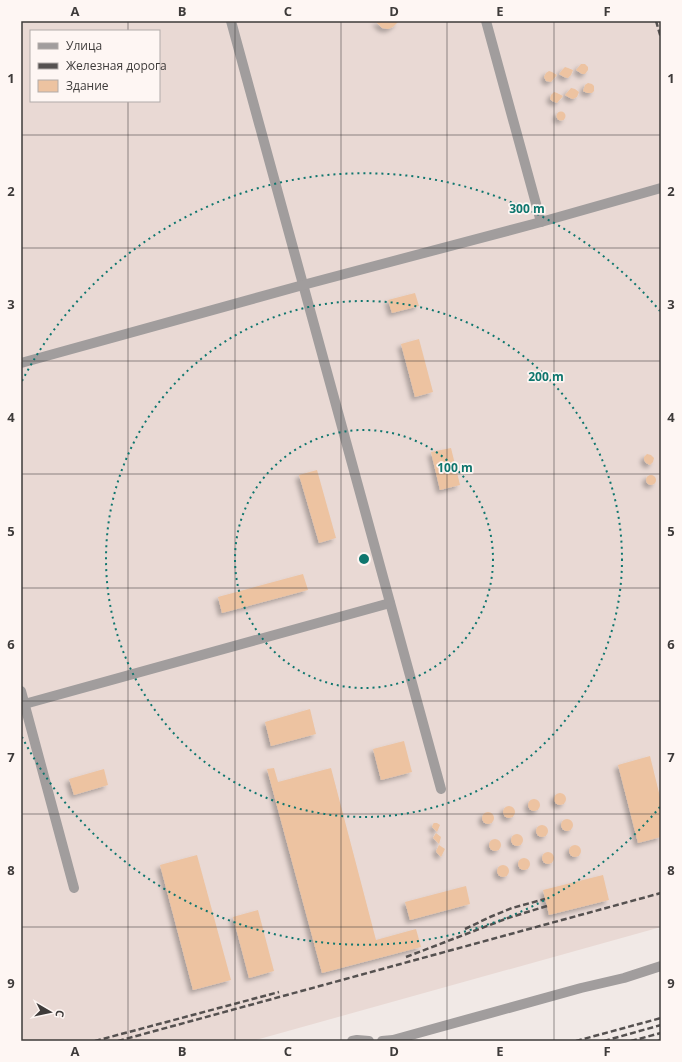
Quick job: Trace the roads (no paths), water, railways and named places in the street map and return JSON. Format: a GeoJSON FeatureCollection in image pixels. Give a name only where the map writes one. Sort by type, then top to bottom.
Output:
{"type":"FeatureCollection","features":[{"type":"Feature","properties":{"kind":"lane"},"geometry":{"type":"LineString","coordinates":[[231,21],[441,789]]}},
{"type":"Feature","properties":{"kind":"lane"},"geometry":{"type":"LineString","coordinates":[[486,21],[541,222]]}},
{"type":"Feature","properties":{"kind":"lane"},"geometry":{"type":"LineString","coordinates":[[21,363],[661,188]]}},
{"type":"Feature","properties":{"kind":"lane"},"geometry":{"type":"LineString","coordinates":[[23,704],[390,603]]}},
{"type":"Feature","properties":{"kind":"lane"},"geometry":{"type":"LineString","coordinates":[[21,691],[23,704],[74,888]]}},
{"type":"Feature","properties":{"kind":"lane"},"geometry":{"type":"LineString","coordinates":[[382,1041],[393,1040],[581,988],[624,978],[661,966]]}},
{"type":"Feature","properties":{"kind":"lane"},"geometry":{"type":"LineString","coordinates":[[352,1041],[369,1041]]}},
{"type":"Feature","properties":{"kind":"railway"},"geometry":{"type":"LineString","coordinates":[[656,21],[661,38]]}},
{"type":"Feature","properties":{"kind":"railway"},"geometry":{"type":"LineString","coordinates":[[118,1041],[661,893]]}},
{"type":"Feature","properties":{"kind":"railway"},"geometry":{"type":"LineString","coordinates":[[465,929],[512,908],[545,899]]}},
{"type":"Feature","properties":{"kind":"railway"},"geometry":{"type":"LineString","coordinates":[[406,957],[508,918],[547,906]]}},
{"type":"Feature","properties":{"kind":"railway"},"geometry":{"type":"LineString","coordinates":[[95,1041],[279,992]]}},
{"type":"Feature","properties":{"kind":"railway"},"geometry":{"type":"LineString","coordinates":[[576,1041],[661,1018]]}},
{"type":"Feature","properties":{"kind":"railway"},"geometry":{"type":"LineString","coordinates":[[604,1041],[661,1025]]}},
{"type":"Feature","properties":{"kind":"railway"},"geometry":{"type":"LineString","coordinates":[[631,1041],[661,1033]]}}]}
